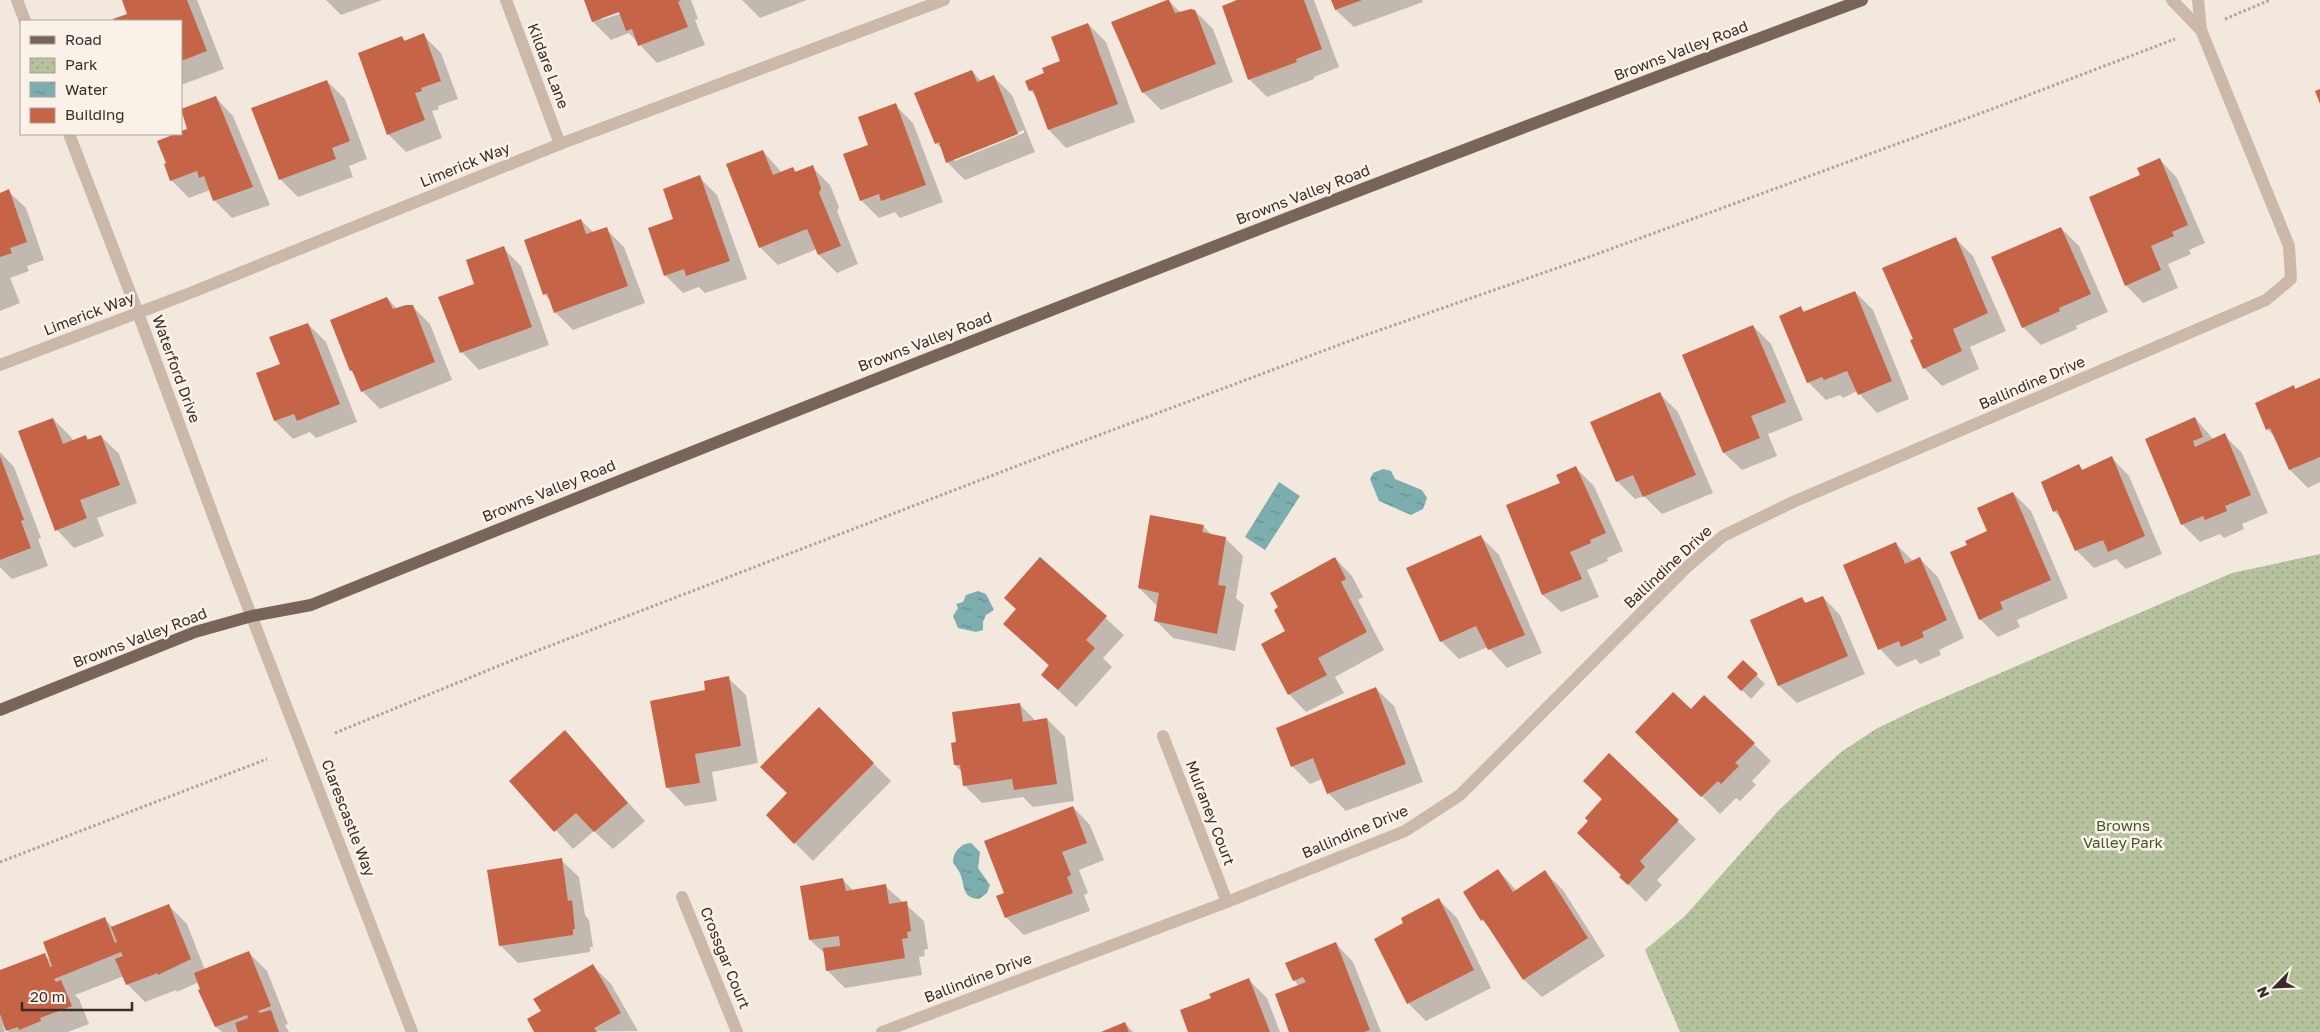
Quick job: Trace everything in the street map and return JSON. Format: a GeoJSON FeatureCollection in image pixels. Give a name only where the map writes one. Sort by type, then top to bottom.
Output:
{"type":"FeatureCollection","features":[{"type":"Feature","properties":{"kind":"main road","name":"Browns Valley Road"},"geometry":{"type":"LineString","coordinates":[[0,710],[195,632],[252,616],[311,605],[783,415],[1422,166],[1862,0]]}},
{"type":"Feature","properties":{"kind":"street"},"geometry":{"type":"LineString","coordinates":[[17,0],[25,20]]}},
{"type":"Feature","properties":{"kind":"street","name":"Kildare Lane"},"geometry":{"type":"LineString","coordinates":[[506,0],[560,144]]}},
{"type":"Feature","properties":{"kind":"street","name":"Limerick Way"},"geometry":{"type":"LineString","coordinates":[[0,365],[138,313],[560,144],[944,0]]}},
{"type":"Feature","properties":{"kind":"street","name":"Ballindine Drive"},"geometry":{"type":"LineString","coordinates":[[882,1032],[1227,902],[1405,831],[1460,795],[1687,567],[1722,536],[1792,502],[2266,300],[2291,279],[2289,246],[2201,30],[2172,0]]}},
{"type":"Feature","properties":{"kind":"street"},"geometry":{"type":"LineString","coordinates":[[2198,0],[2201,30]]}},
{"type":"Feature","properties":{"kind":"street","name":"Waterford Drive"},"geometry":{"type":"LineString","coordinates":[[69,135],[252,616]]}},
{"type":"Feature","properties":{"kind":"street","name":"Clarescastle Way"},"geometry":{"type":"LineString","coordinates":[[252,616],[412,1032]]}},
{"type":"Feature","properties":{"kind":"street","name":"Mulraney Court"},"geometry":{"type":"LineString","coordinates":[[1163,736],[1227,902]]}},
{"type":"Feature","properties":{"kind":"street","name":"Crossgar Court"},"geometry":{"type":"LineString","coordinates":[[682,897],[737,1032]]}},
{"type":"Feature","properties":{"kind":"path"},"geometry":{"type":"LineString","coordinates":[[335,733],[508,662],[1031,460],[1360,338],[1975,116],[2201,30],[2270,0]]}},
{"type":"Feature","properties":{"kind":"path"},"geometry":{"type":"LineString","coordinates":[[0,862],[267,759]]}},
{"type":"Feature","properties":{"kind":"green space","name":"Browns Valley Park"},"geometry":{"type":"Polygon","coordinates":[[[2320,554],[2320,1032],[1680,1032],[1645,950],[1685,916],[1779,810],[1841,752],[1876,729],[1917,709],[2232,573],[2320,554]]]}},
{"type":"Feature","properties":{"kind":"water"},"geometry":{"type":"Polygon","coordinates":[[[1383,469],[1391,471],[1395,479],[1422,490],[1427,498],[1423,509],[1411,515],[1379,501],[1370,479],[1373,473],[1383,469]]]}},
{"type":"Feature","properties":{"kind":"water"},"geometry":{"type":"Polygon","coordinates":[[[1279,482],[1300,496],[1265,550],[1245,537],[1279,482]]]}},
{"type":"Feature","properties":{"kind":"water"},"geometry":{"type":"Polygon","coordinates":[[[978,591],[986,594],[994,610],[986,615],[983,622],[983,630],[976,632],[958,628],[953,616],[958,608],[956,604],[963,602],[966,595],[978,591]]]}},
{"type":"Feature","properties":{"kind":"water"},"geometry":{"type":"Polygon","coordinates":[[[967,843],[971,843],[980,852],[978,868],[990,885],[987,893],[979,899],[967,895],[960,874],[953,862],[954,855],[958,849],[967,843]]]}},
{"type":"Feature","properties":{"kind":"building"},"geometry":{"type":"Polygon","coordinates":[[[122,0],[187,0],[207,51],[182,61],[182,20],[113,19],[127,14],[122,0]]]}},
{"type":"Feature","properties":{"kind":"building"},"geometry":{"type":"Polygon","coordinates":[[[584,0],[681,0],[678,2],[688,27],[638,46],[632,29],[626,31],[619,12],[592,22],[584,0]]]}},
{"type":"Feature","properties":{"kind":"building"},"geometry":{"type":"Polygon","coordinates":[[[1169,0],[1175,13],[1191,9],[1195,10],[1216,64],[1142,93],[1111,22],[1169,0]]]}},
{"type":"Feature","properties":{"kind":"building"},"geometry":{"type":"Polygon","coordinates":[[[1237,0],[1304,0],[1322,49],[1296,59],[1297,62],[1248,80],[1222,6],[1237,0]]]}},
{"type":"Feature","properties":{"kind":"building"},"geometry":{"type":"Polygon","coordinates":[[[1331,0],[1362,0],[1335,10],[1331,0]]]}},
{"type":"Feature","properties":{"kind":"building"},"geometry":{"type":"Polygon","coordinates":[[[1088,23],[1118,104],[1048,130],[1033,90],[1029,91],[1025,81],[1044,73],[1042,68],[1060,61],[1051,37],[1088,23]]]}},
{"type":"Feature","properties":{"kind":"building"},"geometry":{"type":"Polygon","coordinates":[[[424,33],[441,81],[421,88],[422,91],[415,93],[425,120],[387,135],[358,53],[402,36],[404,41],[424,33]]]}},
{"type":"Feature","properties":{"kind":"building"},"geometry":{"type":"Polygon","coordinates":[[[972,70],[977,82],[994,75],[1018,134],[946,163],[939,142],[935,144],[914,93],[972,70]]]}},
{"type":"Feature","properties":{"kind":"building"},"geometry":{"type":"Polygon","coordinates":[[[327,80],[350,141],[332,148],[336,159],[279,180],[251,108],[327,80]]]}},
{"type":"Feature","properties":{"kind":"building"},"geometry":{"type":"Polygon","coordinates":[[[2320,89],[2320,104],[2315,91],[2320,89]]]}},
{"type":"Feature","properties":{"kind":"building"},"geometry":{"type":"Polygon","coordinates":[[[216,96],[253,187],[213,201],[204,176],[199,178],[197,171],[170,181],[164,164],[166,163],[157,141],[172,135],[182,135],[182,131],[187,129],[182,109],[216,96]]]}},
{"type":"Feature","properties":{"kind":"building"},"geometry":{"type":"Polygon","coordinates":[[[896,103],[926,185],[881,201],[879,194],[860,201],[843,154],[868,145],[858,117],[896,103]]]}},
{"type":"Feature","properties":{"kind":"building"},"geometry":{"type":"Polygon","coordinates":[[[763,150],[773,175],[793,167],[795,172],[813,165],[821,188],[819,193],[841,246],[818,255],[807,229],[759,248],[726,164],[763,150]]]}},
{"type":"Feature","properties":{"kind":"building"},"geometry":{"type":"Polygon","coordinates":[[[2160,158],[2188,225],[2172,232],[2174,236],[2151,246],[2161,270],[2125,286],[2089,197],[2140,175],[2137,168],[2160,158]]]}},
{"type":"Feature","properties":{"kind":"building"},"geometry":{"type":"Polygon","coordinates":[[[700,175],[730,261],[686,276],[684,269],[664,276],[648,228],[673,219],[663,189],[700,175]]]}},
{"type":"Feature","properties":{"kind":"building"},"geometry":{"type":"Polygon","coordinates":[[[9,189],[27,242],[10,248],[12,253],[0,257],[0,193],[9,189]]]}},
{"type":"Feature","properties":{"kind":"building"},"geometry":{"type":"Polygon","coordinates":[[[581,219],[586,234],[607,227],[628,286],[554,313],[547,293],[543,295],[524,240],[581,219]]]}},
{"type":"Feature","properties":{"kind":"building"},"geometry":{"type":"Polygon","coordinates":[[[2061,227],[2091,294],[2059,308],[2060,311],[2022,328],[1991,257],[2061,227]]]}},
{"type":"Feature","properties":{"kind":"building"},"geometry":{"type":"Polygon","coordinates":[[[1956,237],[1988,313],[1953,329],[1962,351],[1923,369],[1910,340],[1913,339],[1882,268],[1956,237]]]}},
{"type":"Feature","properties":{"kind":"building"},"geometry":{"type":"Polygon","coordinates":[[[504,246],[532,327],[460,353],[438,297],[474,284],[466,260],[504,246]]]}},
{"type":"Feature","properties":{"kind":"building"},"geometry":{"type":"Polygon","coordinates":[[[1855,291],[1892,381],[1858,395],[1847,371],[1824,380],[1822,377],[1807,383],[1779,316],[1801,306],[1803,312],[1855,291]]]}},
{"type":"Feature","properties":{"kind":"building"},"geometry":{"type":"Polygon","coordinates":[[[387,297],[393,309],[413,305],[435,362],[361,392],[352,370],[350,371],[330,320],[387,297]]]}},
{"type":"Feature","properties":{"kind":"building"},"geometry":{"type":"Polygon","coordinates":[[[308,323],[340,404],[297,421],[294,414],[274,421],[256,373],[280,364],[269,337],[308,323]]]}},
{"type":"Feature","properties":{"kind":"building"},"geometry":{"type":"Polygon","coordinates":[[[1753,325],[1786,402],[1751,416],[1760,438],[1723,453],[1682,355],[1753,325]]]}},
{"type":"Feature","properties":{"kind":"building"},"geometry":{"type":"Polygon","coordinates":[[[2320,378],[2320,457],[2289,470],[2270,428],[2266,430],[2255,403],[2294,385],[2295,389],[2320,378]]]}},
{"type":"Feature","properties":{"kind":"building"},"geometry":{"type":"Polygon","coordinates":[[[1660,392],[1696,475],[1643,497],[1633,475],[1616,482],[1590,422],[1660,392]]]}},
{"type":"Feature","properties":{"kind":"building"},"geometry":{"type":"Polygon","coordinates":[[[2195,417],[2203,437],[2193,441],[2195,447],[2225,433],[2251,495],[2225,506],[2227,511],[2205,520],[2203,516],[2181,525],[2145,439],[2195,417]]]}},
{"type":"Feature","properties":{"kind":"building"},"geometry":{"type":"Polygon","coordinates":[[[53,418],[63,444],[86,435],[87,440],[101,435],[120,485],[80,500],[87,518],[55,531],[18,431],[53,418]]]}},
{"type":"Feature","properties":{"kind":"building"},"geometry":{"type":"Polygon","coordinates":[[[0,456],[24,520],[21,521],[31,548],[0,560],[0,456]]]}},
{"type":"Feature","properties":{"kind":"building"},"geometry":{"type":"Polygon","coordinates":[[[2112,456],[2145,536],[2108,552],[2103,540],[2075,551],[2057,510],[2053,512],[2041,482],[2079,464],[2082,470],[2112,456]]]}},
{"type":"Feature","properties":{"kind":"building"},"geometry":{"type":"Polygon","coordinates":[[[1576,466],[1606,533],[1590,540],[1591,543],[1570,552],[1582,579],[1542,595],[1506,505],[1560,483],[1556,475],[1576,466]]]}},
{"type":"Feature","properties":{"kind":"building"},"geometry":{"type":"Polygon","coordinates":[[[2013,492],[2051,580],[2000,602],[2003,609],[1979,620],[1950,552],[1967,545],[1965,541],[1987,531],[1977,508],[2013,492]]]}},
{"type":"Feature","properties":{"kind":"building"},"geometry":{"type":"Polygon","coordinates":[[[1150,515],[1204,525],[1202,532],[1226,537],[1218,585],[1226,586],[1217,634],[1154,621],[1159,593],[1138,588],[1150,515]]]}},
{"type":"Feature","properties":{"kind":"building"},"geometry":{"type":"Polygon","coordinates":[[[1481,535],[1525,635],[1488,650],[1476,626],[1440,642],[1406,568],[1481,535]]]}},
{"type":"Feature","properties":{"kind":"building"},"geometry":{"type":"Polygon","coordinates":[[[1896,542],[1905,564],[1920,557],[1947,620],[1922,632],[1924,637],[1901,647],[1899,641],[1878,650],[1843,565],[1896,542]]]}},
{"type":"Feature","properties":{"kind":"building"},"geometry":{"type":"Polygon","coordinates":[[[1040,557],[1107,616],[1086,640],[1095,648],[1058,690],[1041,675],[1049,665],[1003,624],[1016,609],[1004,598],[1040,557]]]}},
{"type":"Feature","properties":{"kind":"building"},"geometry":{"type":"Polygon","coordinates":[[[1335,557],[1346,579],[1341,582],[1367,632],[1318,658],[1327,675],[1288,695],[1261,644],[1285,631],[1274,610],[1278,607],[1270,593],[1335,557]]]}},
{"type":"Feature","properties":{"kind":"building"},"geometry":{"type":"Polygon","coordinates":[[[1823,596],[1848,656],[1778,686],[1750,620],[1802,597],[1805,603],[1823,596]]]}},
{"type":"Feature","properties":{"kind":"building"},"geometry":{"type":"Polygon","coordinates":[[[1743,660],[1758,674],[1741,691],[1727,677],[1743,660]]]}},
{"type":"Feature","properties":{"kind":"building"},"geometry":{"type":"Polygon","coordinates":[[[729,676],[741,746],[695,754],[700,783],[666,788],[650,701],[705,690],[704,681],[729,676]]]}},
{"type":"Feature","properties":{"kind":"building"},"geometry":{"type":"Polygon","coordinates":[[[1376,687],[1406,764],[1327,794],[1313,758],[1291,767],[1276,728],[1376,687]]]}},
{"type":"Feature","properties":{"kind":"building"},"geometry":{"type":"Polygon","coordinates":[[[1673,692],[1691,709],[1704,695],[1755,743],[1735,763],[1739,766],[1721,784],[1718,781],[1701,797],[1635,732],[1673,692]]]}},
{"type":"Feature","properties":{"kind":"building"},"geometry":{"type":"Polygon","coordinates":[[[1020,703],[1023,722],[1047,718],[1057,784],[1014,790],[1012,779],[963,786],[960,765],[954,765],[951,743],[956,742],[952,712],[1020,703]]]}},
{"type":"Feature","properties":{"kind":"building"},"geometry":{"type":"Polygon","coordinates":[[[819,707],[874,763],[794,844],[766,815],[787,793],[760,767],[819,707]]]}},
{"type":"Feature","properties":{"kind":"building"},"geometry":{"type":"Polygon","coordinates":[[[565,730],[628,803],[594,832],[576,813],[554,832],[509,781],[565,730]]]}},
{"type":"Feature","properties":{"kind":"building"},"geometry":{"type":"Polygon","coordinates":[[[1609,753],[1679,820],[1640,861],[1645,867],[1628,885],[1619,877],[1621,875],[1577,833],[1588,821],[1585,818],[1602,799],[1583,781],[1609,753]]]}},
{"type":"Feature","properties":{"kind":"building"},"geometry":{"type":"Polygon","coordinates":[[[1073,806],[1087,843],[1062,852],[1071,875],[1067,877],[1073,893],[1005,918],[996,896],[1004,893],[984,841],[1073,806]]]}},
{"type":"Feature","properties":{"kind":"building"},"geometry":{"type":"Polygon","coordinates":[[[562,858],[568,901],[572,900],[575,929],[573,929],[573,935],[499,946],[487,870],[562,858]]]}},
{"type":"Feature","properties":{"kind":"building"},"geometry":{"type":"Polygon","coordinates":[[[1498,869],[1513,892],[1545,870],[1588,938],[1523,980],[1463,892],[1498,869]]]}},
{"type":"Feature","properties":{"kind":"building"},"geometry":{"type":"Polygon","coordinates":[[[843,878],[846,891],[886,884],[889,904],[907,901],[911,931],[907,932],[908,938],[902,939],[905,958],[826,971],[823,948],[840,946],[839,936],[809,940],[800,886],[843,878]]]}},
{"type":"Feature","properties":{"kind":"building"},"geometry":{"type":"Polygon","coordinates":[[[1439,898],[1474,970],[1407,1004],[1374,939],[1403,923],[1401,918],[1439,898]]]}},
{"type":"Feature","properties":{"kind":"building"},"geometry":{"type":"Polygon","coordinates":[[[169,904],[191,959],[158,975],[158,973],[126,985],[115,959],[123,956],[121,952],[54,979],[56,982],[61,980],[72,1006],[40,1018],[41,1021],[19,1030],[18,1027],[6,1031],[0,1014],[0,970],[45,953],[50,967],[52,966],[43,942],[105,917],[115,943],[117,942],[111,927],[169,904]]]}},
{"type":"Feature","properties":{"kind":"building"},"geometry":{"type":"Polygon","coordinates":[[[1336,942],[1370,1030],[1364,1032],[1289,1032],[1275,994],[1306,982],[1303,977],[1293,981],[1285,963],[1336,942]]]}},
{"type":"Feature","properties":{"kind":"building"},"geometry":{"type":"Polygon","coordinates":[[[249,951],[271,1006],[258,1011],[260,1013],[271,1010],[279,1032],[238,1032],[235,1023],[248,1018],[247,1015],[215,1027],[198,990],[200,989],[194,973],[249,951]]]}},
{"type":"Feature","properties":{"kind":"building"},"geometry":{"type":"Polygon","coordinates":[[[593,964],[621,1013],[594,1028],[597,1032],[534,1032],[527,1019],[541,1011],[533,999],[593,964]]]}},
{"type":"Feature","properties":{"kind":"building"},"geometry":{"type":"Polygon","coordinates":[[[1249,978],[1270,1032],[1188,1032],[1180,1010],[1211,998],[1209,994],[1249,978]]]}},
{"type":"Feature","properties":{"kind":"building"},"geometry":{"type":"Polygon","coordinates":[[[1125,1022],[1129,1032],[1101,1032],[1125,1022]]]}}]}
